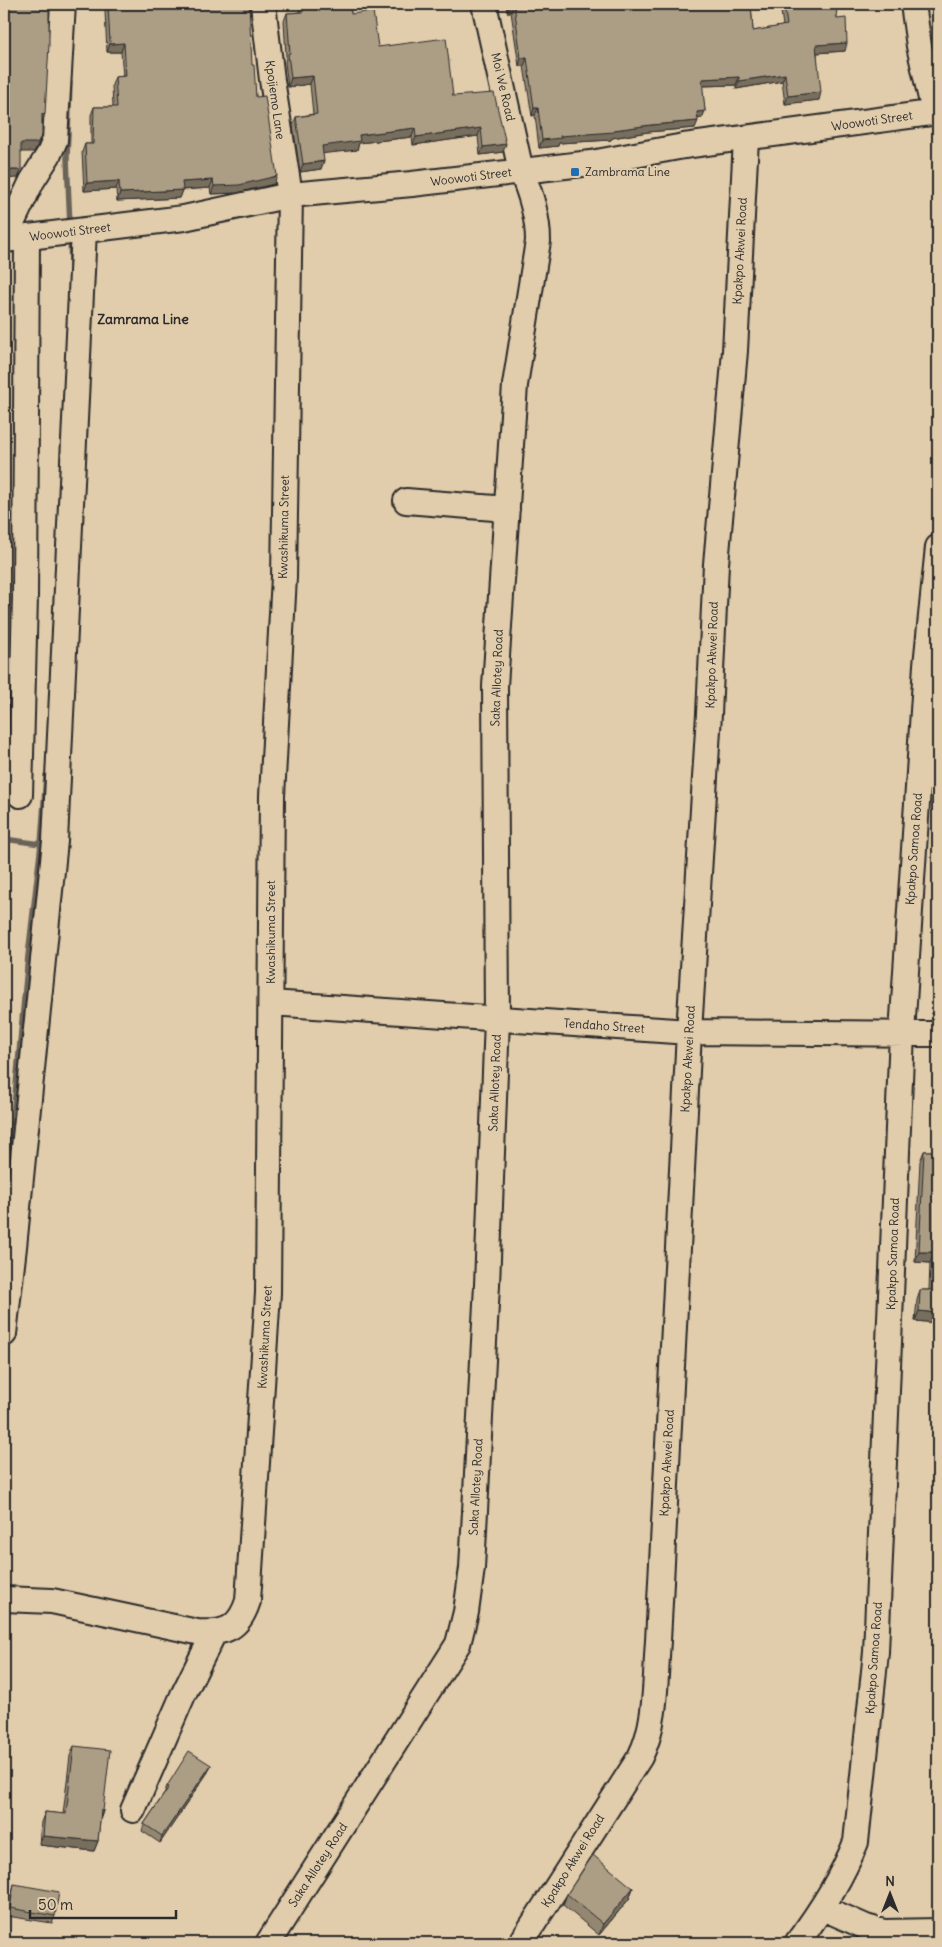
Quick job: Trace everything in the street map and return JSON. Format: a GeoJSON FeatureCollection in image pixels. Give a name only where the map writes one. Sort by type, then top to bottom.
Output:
{"type":"FeatureCollection","features":[{"type":"Feature","properties":{"kind":"street"},"geometry":{"type":"LineString","coordinates":[[20,794],[25,597],[20,238],[24,196],[49,154],[55,140],[63,4]]}},
{"type":"Feature","properties":{"kind":"street","name":"Kpojiemo Lane"},"geometry":{"type":"LineString","coordinates":[[263,4],[272,80],[290,195]]}},
{"type":"Feature","properties":{"kind":"street","name":"Moi We Road"},"geometry":{"type":"LineString","coordinates":[[484,4],[521,171]]}},
{"type":"Feature","properties":{"kind":"street"},"geometry":{"type":"LineString","coordinates":[[913,4],[919,46],[936,112]]}},
{"type":"Feature","properties":{"kind":"street","name":"Woowoti Street"},"geometry":{"type":"LineString","coordinates":[[20,238],[184,218],[290,195],[412,184],[591,163],[684,146],[936,112]]}},
{"type":"Feature","properties":{"kind":"street","name":"Kpakpo Akwei Road"},"geometry":{"type":"LineString","coordinates":[[521,1943],[640,1756],[646,1744],[650,1728],[658,1641],[689,1032],[709,714],[716,564],[735,351],[746,138]]}},
{"type":"Feature","properties":{"kind":"street","name":"Saka Allotey Road"},"geometry":{"type":"LineString","coordinates":[[268,1943],[458,1644],[466,1612],[472,1568],[487,1285],[497,1019],[495,686],[515,385],[538,241],[538,223],[534,205],[521,171]]}},
{"type":"Feature","properties":{"kind":"street","name":"Kwashikuma Street"},"geometry":{"type":"LineString","coordinates":[[206,1632],[231,1628],[243,1616],[248,1601],[268,1293],[272,796],[284,576],[290,195]]}},
{"type":"Feature","properties":{"kind":"street"},"geometry":{"type":"LineString","coordinates":[[4,1334],[55,841],[78,231]]}},
{"type":"Feature","properties":{"kind":"street"},"geometry":{"type":"LineString","coordinates":[[406,501],[507,509]]}},
{"type":"Feature","properties":{"kind":"street","name":"Kpakpo Samoa Road"},"geometry":{"type":"LineString","coordinates":[[797,1943],[823,1908],[856,1842],[876,1652],[902,1033],[926,665],[938,547]]}},
{"type":"Feature","properties":{"kind":"street","name":"Tendaho Street"},"geometry":{"type":"LineString","coordinates":[[271,1003],[689,1032],[938,1034]]}},
{"type":"Feature","properties":{"kind":"street"},"geometry":{"type":"LineString","coordinates":[[4,1599],[52,1601],[206,1632],[183,1694],[133,1810]]}},
{"type":"Feature","properties":{"kind":"street"},"geometry":{"type":"LineString","coordinates":[[823,1908],[866,1928],[884,1932],[938,1931]]}},
{"type":"Feature","properties":{"kind":"building"},"geometry":{"type":"Polygon","coordinates":[[[4,4],[49,4],[49,45],[45,114],[42,114],[42,135],[37,143],[21,143],[21,170],[4,170],[4,4]]]}},
{"type":"Feature","properties":{"kind":"building"},"geometry":{"type":"Polygon","coordinates":[[[108,4],[249,4],[252,65],[254,65],[256,97],[265,96],[277,176],[239,185],[214,186],[213,180],[182,182],[183,190],[120,193],[119,181],[87,183],[85,144],[93,144],[94,107],[117,107],[115,77],[126,76],[124,43],[110,44],[108,4]]]}},
{"type":"Feature","properties":{"kind":"building"},"geometry":{"type":"Polygon","coordinates":[[[303,4],[350,4],[351,14],[373,11],[378,47],[446,38],[453,96],[494,93],[506,144],[483,147],[481,128],[416,137],[415,128],[359,135],[360,141],[322,146],[324,161],[303,164],[296,117],[317,114],[313,76],[291,78],[288,54],[290,53],[287,13],[303,12],[303,4]]]}},
{"type":"Feature","properties":{"kind":"building"},"geometry":{"type":"Polygon","coordinates":[[[514,4],[751,4],[753,31],[787,25],[784,4],[836,4],[837,19],[846,18],[847,43],[816,45],[821,92],[788,96],[785,74],[739,81],[739,77],[702,79],[705,111],[697,112],[698,121],[651,125],[614,130],[614,132],[560,136],[561,138],[542,140],[538,108],[534,108],[527,58],[521,58],[514,4]]]}},
{"type":"Feature","properties":{"kind":"building"},"geometry":{"type":"Polygon","coordinates":[[[924,1151],[938,1151],[938,1313],[919,1311],[920,1290],[932,1290],[934,1252],[919,1252],[924,1151]]]}},
{"type":"Feature","properties":{"kind":"building"},"geometry":{"type":"Polygon","coordinates":[[[74,1746],[110,1750],[98,1841],[43,1836],[45,1812],[66,1814],[74,1746]]]}},
{"type":"Feature","properties":{"kind":"building"},"geometry":{"type":"Polygon","coordinates":[[[189,1751],[211,1765],[162,1836],[144,1824],[169,1787],[167,1786],[189,1751]]]}},
{"type":"Feature","properties":{"kind":"building"},"geometry":{"type":"Polygon","coordinates":[[[593,1855],[633,1888],[603,1924],[567,1894],[593,1855]]]}},
{"type":"Feature","properties":{"kind":"building"},"geometry":{"type":"Polygon","coordinates":[[[14,1884],[59,1892],[55,1916],[10,1908],[14,1884]]]}},
{"type":"Feature","properties":{"kind":"waterway"},"geometry":{"type":"LineString","coordinates":[[70,83],[67,158],[70,226]]}},
{"type":"Feature","properties":{"kind":"waterway"},"geometry":{"type":"LineString","coordinates":[[70,238],[71,266]]}},
{"type":"Feature","properties":{"kind":"waterway"},"geometry":{"type":"LineString","coordinates":[[4,1215],[28,956],[41,844],[46,775]]}},
{"type":"Feature","properties":{"kind":"waterway"},"geometry":{"type":"LineString","coordinates":[[4,839],[41,844]]}},
{"type":"Feature","properties":{"kind":"place","name":"Zambrama Line"},"geometry":{"type":"Point","coordinates":[575,172]}},
{"type":"Feature","properties":{"kind":"district","name":"Zamrama Line"},"geometry":{"type":"Point","coordinates":[143,319]}}]}
